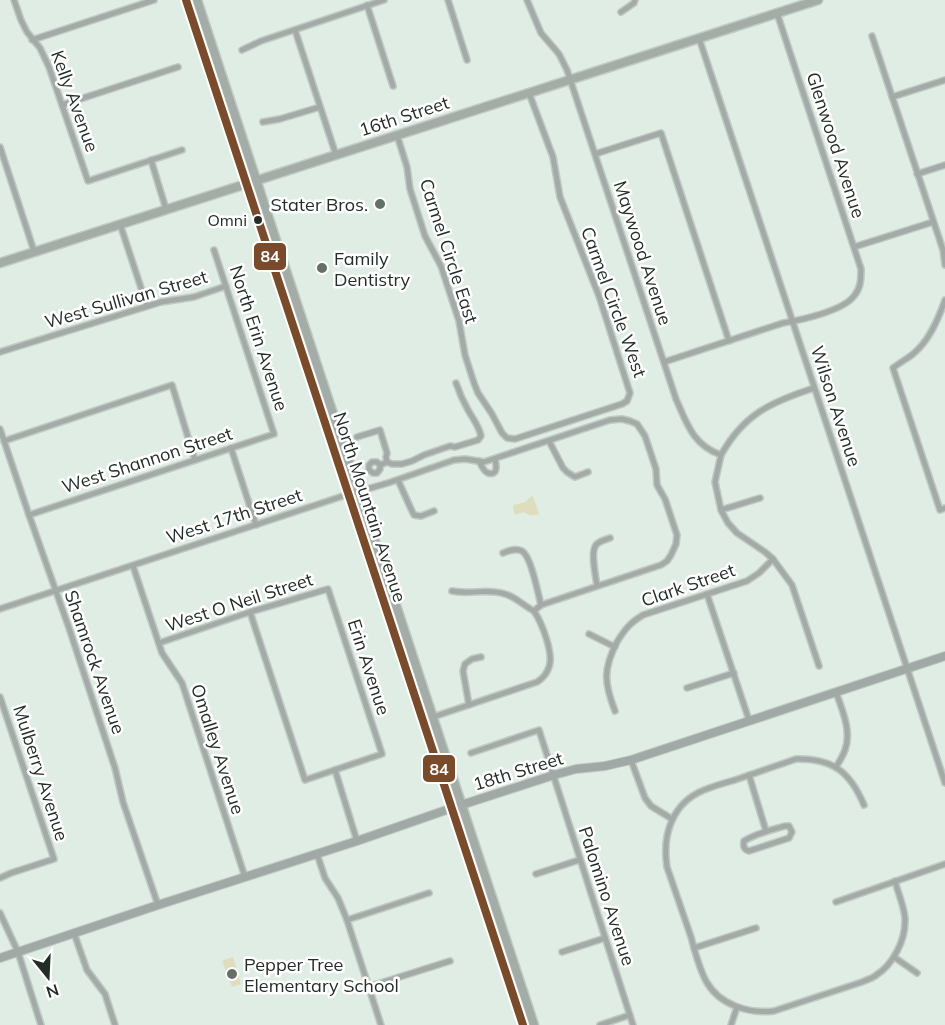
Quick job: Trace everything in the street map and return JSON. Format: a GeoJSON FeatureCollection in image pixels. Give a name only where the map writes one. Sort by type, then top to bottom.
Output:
{"type":"FeatureCollection","features":[{"type":"Feature","properties":{"kind":"main road","name":"North Mountain Avenue"},"geometry":{"type":"LineString","coordinates":[[186,0],[523,1025]]}},
{"type":"Feature","properties":{"kind":"main road","name":"North Mountain Avenue"},"geometry":{"type":"LineString","coordinates":[[197,0],[534,1025]]}},
{"type":"Feature","properties":{"kind":"main road","name":"16th Street"},"geometry":{"type":"LineString","coordinates":[[0,262],[818,0]]}},
{"type":"Feature","properties":{"kind":"main road"},"geometry":{"type":"LineString","coordinates":[[301,347],[311,345]]}},
{"type":"Feature","properties":{"kind":"main road","name":"18th Street"},"geometry":{"type":"LineString","coordinates":[[0,958],[554,775],[631,760],[945,656]]}},
{"type":"Feature","properties":{"kind":"street","name":"Kelly Avenue"},"geometry":{"type":"LineString","coordinates":[[14,0],[21,20],[32,40],[40,48],[49,68],[88,181],[151,160]]}},
{"type":"Feature","properties":{"kind":"street"},"geometry":{"type":"LineString","coordinates":[[32,40],[154,0]]}},
{"type":"Feature","properties":{"kind":"street"},"geometry":{"type":"LineString","coordinates":[[243,50],[261,41],[384,0]]}},
{"type":"Feature","properties":{"kind":"street"},"geometry":{"type":"LineString","coordinates":[[448,0],[467,60]]}},
{"type":"Feature","properties":{"kind":"street","name":"Maywood Avenue"},"geometry":{"type":"LineString","coordinates":[[527,0],[541,33],[563,61],[676,399],[700,443],[721,455]]}},
{"type":"Feature","properties":{"kind":"street"},"geometry":{"type":"LineString","coordinates":[[621,12],[635,0]]}},
{"type":"Feature","properties":{"kind":"street"},"geometry":{"type":"LineString","coordinates":[[367,5],[393,86]]}},
{"type":"Feature","properties":{"kind":"street","name":"Glenwood Avenue"},"geometry":{"type":"LineString","coordinates":[[777,13],[861,269],[860,287],[854,297],[839,308],[793,322]]}},
{"type":"Feature","properties":{"kind":"street"},"geometry":{"type":"LineString","coordinates":[[295,30],[336,155]]}},
{"type":"Feature","properties":{"kind":"street"},"geometry":{"type":"LineString","coordinates":[[872,36],[944,250],[945,265]]}},
{"type":"Feature","properties":{"kind":"street","name":"Wilson Avenue"},"geometry":{"type":"LineString","coordinates":[[699,38],[945,783]]}},
{"type":"Feature","properties":{"kind":"street"},"geometry":{"type":"LineString","coordinates":[[62,105],[178,67]]}},
{"type":"Feature","properties":{"kind":"street"},"geometry":{"type":"LineString","coordinates":[[892,97],[945,80]]}},
{"type":"Feature","properties":{"kind":"street","name":"Carmel Circle West"},"geometry":{"type":"LineString","coordinates":[[507,438],[532,434],[622,404],[627,401],[630,393],[599,296],[561,197],[553,157],[530,93]]}},
{"type":"Feature","properties":{"kind":"street"},"geometry":{"type":"LineString","coordinates":[[263,122],[320,107]]}},
{"type":"Feature","properties":{"kind":"street"},"geometry":{"type":"LineString","coordinates":[[595,154],[661,133],[729,341]]}},
{"type":"Feature","properties":{"kind":"street","name":"Carmel Circle East"},"geometry":{"type":"LineString","coordinates":[[397,135],[407,167],[410,189],[425,236],[441,266],[459,321],[465,355],[474,382],[478,393],[507,438]]}},
{"type":"Feature","properties":{"kind":"street"},"geometry":{"type":"LineString","coordinates":[[0,147],[5,173],[34,252]]}},
{"type":"Feature","properties":{"kind":"street"},"geometry":{"type":"LineString","coordinates":[[166,209],[151,160],[182,150]]}},
{"type":"Feature","properties":{"kind":"street"},"geometry":{"type":"LineString","coordinates":[[917,174],[945,165]]}},
{"type":"Feature","properties":{"kind":"street"},"geometry":{"type":"LineString","coordinates":[[854,247],[933,222]]}},
{"type":"Feature","properties":{"kind":"street"},"geometry":{"type":"LineString","coordinates":[[120,224],[147,306]]}},
{"type":"Feature","properties":{"kind":"street","name":"North Erin Avenue"},"geometry":{"type":"LineString","coordinates":[[214,250],[274,434]]}},
{"type":"Feature","properties":{"kind":"street","name":"West Sullivan Street"},"geometry":{"type":"LineString","coordinates":[[0,352],[147,306],[171,299],[194,297],[226,286]]}},
{"type":"Feature","properties":{"kind":"street"},"geometry":{"type":"LineString","coordinates":[[942,509],[893,368],[913,354],[927,339],[945,300]]}},
{"type":"Feature","properties":{"kind":"street"},"geometry":{"type":"LineString","coordinates":[[664,363],[783,323],[793,322]]}},
{"type":"Feature","properties":{"kind":"street"},"geometry":{"type":"LineString","coordinates":[[380,465],[387,462],[402,464],[450,446],[455,447],[478,440],[481,436],[479,430],[456,383]]}},
{"type":"Feature","properties":{"kind":"street"},"geometry":{"type":"LineString","coordinates":[[4,441],[172,385],[195,460]]}},
{"type":"Feature","properties":{"kind":"street"},"geometry":{"type":"LineString","coordinates":[[814,388],[765,407],[738,430],[721,455],[715,483],[721,510],[728,523],[737,533],[773,559],[792,585],[819,666]]}},
{"type":"Feature","properties":{"kind":"street","name":"West 17th Street"},"geometry":{"type":"LineString","coordinates":[[0,609],[454,460],[484,462],[610,420],[622,419],[637,424],[642,431],[656,469],[657,485],[665,499],[677,535],[671,555],[661,565],[541,605]]}},
{"type":"Feature","properties":{"kind":"street","name":"Shamrock Avenue"},"geometry":{"type":"LineString","coordinates":[[0,429],[69,628],[115,768],[123,802],[158,905]]}},
{"type":"Feature","properties":{"kind":"street"},"geometry":{"type":"LineString","coordinates":[[357,437],[380,430],[387,453],[387,462]]}},
{"type":"Feature","properties":{"kind":"street","name":"West Shannon Street"},"geometry":{"type":"LineString","coordinates":[[28,515],[274,434]]}},
{"type":"Feature","properties":{"kind":"street"},"geometry":{"type":"LineString","coordinates":[[549,441],[567,472],[575,477],[588,472]]}},
{"type":"Feature","properties":{"kind":"street"},"geometry":{"type":"LineString","coordinates":[[231,448],[256,525]]}},
{"type":"Feature","properties":{"kind":"street","name":"West 17th Street"},"geometry":{"type":"LineString","coordinates":[[479,461],[485,472],[489,474],[496,471],[495,459]]}},
{"type":"Feature","properties":{"kind":"street"},"geometry":{"type":"LineString","coordinates":[[375,473],[369,470],[369,465],[375,461],[380,465]]}},
{"type":"Feature","properties":{"kind":"street"},"geometry":{"type":"LineString","coordinates":[[375,473],[379,471],[380,465]]}},
{"type":"Feature","properties":{"kind":"street"},"geometry":{"type":"LineString","coordinates":[[375,473],[378,486]]}},
{"type":"Feature","properties":{"kind":"street"},"geometry":{"type":"LineString","coordinates":[[398,480],[414,515],[421,516],[434,511]]}},
{"type":"Feature","properties":{"kind":"street"},"geometry":{"type":"LineString","coordinates":[[721,510],[760,498]]}},
{"type":"Feature","properties":{"kind":"street"},"geometry":{"type":"LineString","coordinates":[[597,586],[593,552],[595,545],[610,538]]}},
{"type":"Feature","properties":{"kind":"street"},"geometry":{"type":"LineString","coordinates":[[503,553],[512,549],[521,550],[528,557],[541,605],[534,611]]}},
{"type":"Feature","properties":{"kind":"street","name":"Clark Street"},"geometry":{"type":"LineString","coordinates":[[615,711],[609,694],[606,672],[608,660],[630,623],[643,615],[747,581],[773,559]]}},
{"type":"Feature","properties":{"kind":"street","name":"Omalley Avenue"},"geometry":{"type":"LineString","coordinates":[[133,566],[162,653],[182,683],[245,877]]}},
{"type":"Feature","properties":{"kind":"street","name":"West O Neil Street"},"geometry":{"type":"LineString","coordinates":[[159,643],[250,612],[328,589]]}},
{"type":"Feature","properties":{"kind":"street","name":"Erin Avenue"},"geometry":{"type":"LineString","coordinates":[[328,589],[382,754],[335,770]]}},
{"type":"Feature","properties":{"kind":"street"},"geometry":{"type":"LineString","coordinates":[[433,717],[537,682],[545,675],[549,667],[549,650],[538,616],[534,611],[506,594],[485,591],[464,594],[452,591]]}},
{"type":"Feature","properties":{"kind":"street"},"geometry":{"type":"LineString","coordinates":[[707,594],[749,720]]}},
{"type":"Feature","properties":{"kind":"street"},"geometry":{"type":"LineString","coordinates":[[250,612],[305,780],[335,770],[357,841]]}},
{"type":"Feature","properties":{"kind":"street"},"geometry":{"type":"LineString","coordinates":[[589,634],[615,647]]}},
{"type":"Feature","properties":{"kind":"street"},"geometry":{"type":"LineString","coordinates":[[469,705],[465,664],[481,657]]}},
{"type":"Feature","properties":{"kind":"street"},"geometry":{"type":"LineString","coordinates":[[687,688],[734,673]]}},
{"type":"Feature","properties":{"kind":"street"},"geometry":{"type":"LineString","coordinates":[[836,693],[846,723],[847,737],[845,749],[836,767]]}},
{"type":"Feature","properties":{"kind":"street","name":"Mulberry Avenue"},"geometry":{"type":"LineString","coordinates":[[0,697],[54,859],[10,873],[0,879]]}},
{"type":"Feature","properties":{"kind":"street","name":"Palomino Avenue"},"geometry":{"type":"LineString","coordinates":[[471,753],[539,730],[633,1025]]}},
{"type":"Feature","properties":{"kind":"street"},"geometry":{"type":"LineString","coordinates":[[864,806],[856,788],[836,767],[810,759],[796,759],[704,790],[686,801],[672,819],[665,854],[667,867],[707,983],[721,998],[737,1007],[762,1012],[774,1011],[875,976],[894,957],[904,927],[905,918],[895,881]]}},
{"type":"Feature","properties":{"kind":"street"},"geometry":{"type":"LineString","coordinates":[[631,760],[645,798],[651,806],[672,819]]}},
{"type":"Feature","properties":{"kind":"street"},"geometry":{"type":"LineString","coordinates":[[749,775],[766,831]]}},
{"type":"Feature","properties":{"kind":"street"},"geometry":{"type":"LineString","coordinates":[[789,826],[792,832],[789,838],[749,851],[745,849],[744,841],[766,831],[789,826]]}},
{"type":"Feature","properties":{"kind":"street"},"geometry":{"type":"LineString","coordinates":[[317,854],[347,920],[381,1025]]}},
{"type":"Feature","properties":{"kind":"street"},"geometry":{"type":"LineString","coordinates":[[536,874],[579,860]]}},
{"type":"Feature","properties":{"kind":"street"},"geometry":{"type":"LineString","coordinates":[[836,902],[945,864]]}},
{"type":"Feature","properties":{"kind":"street"},"geometry":{"type":"LineString","coordinates":[[347,920],[429,893]]}},
{"type":"Feature","properties":{"kind":"street"},"geometry":{"type":"LineString","coordinates":[[0,914],[18,952],[41,1025]]}},
{"type":"Feature","properties":{"kind":"street"},"geometry":{"type":"LineString","coordinates":[[694,948],[756,928]]}},
{"type":"Feature","properties":{"kind":"street"},"geometry":{"type":"LineString","coordinates":[[74,933],[87,970],[105,994],[115,1025]]}},
{"type":"Feature","properties":{"kind":"street"},"geometry":{"type":"LineString","coordinates":[[562,952],[605,938]]}},
{"type":"Feature","properties":{"kind":"street"},"geometry":{"type":"LineString","coordinates":[[894,957],[917,973]]}},
{"type":"Feature","properties":{"kind":"street"},"geometry":{"type":"LineString","coordinates":[[368,987],[450,960]]}},
{"type":"Feature","properties":{"kind":"street"},"geometry":{"type":"LineString","coordinates":[[730,1025],[737,1007]]}},
{"type":"Feature","properties":{"kind":"street"},"geometry":{"type":"LineString","coordinates":[[600,1025],[630,1015]]}},
{"type":"Feature","properties":{"kind":"green space"},"geometry":{"type":"Polygon","coordinates":[[[533,496],[539,514],[531,515],[524,512],[515,515],[514,505],[525,502],[533,496]]]}},
{"type":"Feature","properties":{"kind":"green space"},"geometry":{"type":"Polygon","coordinates":[[[233,957],[241,984],[232,987],[222,961],[233,957]]]}},
{"type":"Feature","properties":{"kind":"transit line","name":"84"},"geometry":{"type":"LineString","coordinates":[[186,0],[523,1025]]}},
{"type":"Feature","properties":{"kind":"place","name":"Stater Bros."},"geometry":{"type":"Point","coordinates":[380,204]}},
{"type":"Feature","properties":{"kind":"place","name":"Omni"},"geometry":{"type":"Point","coordinates":[258,220]}},
{"type":"Feature","properties":{"kind":"place","name":"Family Dentistry"},"geometry":{"type":"Point","coordinates":[322,268]}},
{"type":"Feature","properties":{"kind":"place","name":"Pepper Tree Elementary School"},"geometry":{"type":"Point","coordinates":[232,974]}}]}
